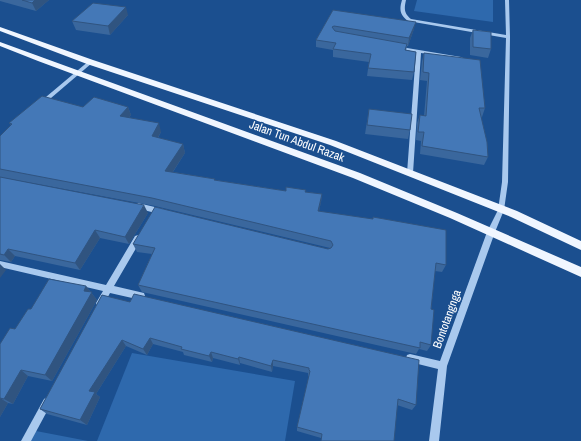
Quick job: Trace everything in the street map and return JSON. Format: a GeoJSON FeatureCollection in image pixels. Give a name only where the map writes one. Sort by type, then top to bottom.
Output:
{"type":"FeatureCollection","features":[{"type":"Feature","properties":{"kind":"main road","name":"Jalan Tun Abdul Razak"},"geometry":{"type":"LineString","coordinates":[[0,29],[90,62],[334,143],[501,210],[581,246]]}},
{"type":"Feature","properties":{"kind":"main road","name":"Jalan Tun Abdul Razak"},"geometry":{"type":"LineString","coordinates":[[0,44],[77,74],[324,163],[491,232],[581,272]]}},
{"type":"Feature","properties":{"kind":"street"},"geometry":{"type":"LineString","coordinates":[[404,0],[401,9],[402,13],[410,20],[508,37]]}},
{"type":"Feature","properties":{"kind":"street","name":"Bontotangnga"},"geometry":{"type":"LineString","coordinates":[[434,441],[443,366],[491,232],[501,210],[505,182],[508,37],[507,0]]}},
{"type":"Feature","properties":{"kind":"street"},"geometry":{"type":"LineString","coordinates":[[389,45],[465,58]]}},
{"type":"Feature","properties":{"kind":"street"},"geometry":{"type":"LineString","coordinates":[[410,173],[420,50]]}},
{"type":"Feature","properties":{"kind":"street"},"geometry":{"type":"LineString","coordinates":[[35,109],[90,62]]}},
{"type":"Feature","properties":{"kind":"street"},"geometry":{"type":"LineString","coordinates":[[132,205],[153,213],[170,214]]}},
{"type":"Feature","properties":{"kind":"street"},"geometry":{"type":"LineString","coordinates":[[97,309],[143,230]]}},
{"type":"Feature","properties":{"kind":"street"},"geometry":{"type":"LineString","coordinates":[[0,264],[147,298]]}},
{"type":"Feature","properties":{"kind":"street"},"geometry":{"type":"LineString","coordinates":[[404,357],[443,366]]}},
{"type":"Feature","properties":{"kind":"street"},"geometry":{"type":"LineString","coordinates":[[26,441],[52,392]]}},
{"type":"Feature","properties":{"kind":"shaded area"},"geometry":{"type":"Polygon","coordinates":[[[417,0],[493,0],[493,22],[414,11],[417,0]]]}},
{"type":"Feature","properties":{"kind":"shaded area"},"geometry":{"type":"Polygon","coordinates":[[[132,353],[295,381],[285,441],[97,441],[132,353]]]}},
{"type":"Feature","properties":{"kind":"shaded area"},"geometry":{"type":"Polygon","coordinates":[[[36,431],[88,441],[30,441],[36,431]]]}},
{"type":"Feature","properties":{"kind":"building"},"geometry":{"type":"Polygon","coordinates":[[[22,0],[35,0],[32,3],[22,0]]]}},
{"type":"Feature","properties":{"kind":"building"},"geometry":{"type":"Polygon","coordinates":[[[93,3],[126,7],[108,26],[72,21],[93,3]]]}},
{"type":"Feature","properties":{"kind":"building"},"geometry":{"type":"Polygon","coordinates":[[[333,10],[416,22],[409,38],[334,26],[332,27],[335,31],[407,44],[405,50],[416,52],[414,72],[368,68],[371,54],[333,49],[336,43],[316,40],[333,10]]]}},
{"type":"Feature","properties":{"kind":"building"},"geometry":{"type":"Polygon","coordinates":[[[473,30],[491,32],[491,49],[473,47],[473,30]]]}},
{"type":"Feature","properties":{"kind":"building"},"geometry":{"type":"Polygon","coordinates":[[[424,53],[480,60],[485,108],[479,108],[487,142],[488,157],[422,146],[424,132],[418,132],[420,115],[426,116],[429,73],[423,72],[424,53]]]}},
{"type":"Feature","properties":{"kind":"building"},"geometry":{"type":"Polygon","coordinates":[[[42,96],[83,107],[94,97],[128,107],[120,116],[159,123],[152,136],[183,144],[165,171],[286,191],[286,187],[306,190],[305,192],[322,194],[318,211],[373,219],[373,217],[446,230],[446,265],[436,263],[431,309],[434,310],[431,345],[420,342],[420,348],[138,285],[155,248],[133,244],[155,207],[328,249],[333,245],[331,241],[152,198],[0,169],[0,136],[12,124],[9,123],[42,96]]]}},
{"type":"Feature","properties":{"kind":"building"},"geometry":{"type":"Polygon","coordinates":[[[369,109],[412,114],[410,130],[367,125],[369,109]]]}},
{"type":"Feature","properties":{"kind":"building"},"geometry":{"type":"Polygon","coordinates":[[[0,177],[144,205],[125,237],[95,230],[75,263],[8,249],[4,255],[0,254],[0,177]]]}},
{"type":"Feature","properties":{"kind":"building"},"geometry":{"type":"Polygon","coordinates":[[[49,279],[86,286],[84,291],[92,292],[45,375],[21,370],[4,399],[0,398],[0,344],[10,328],[15,329],[28,309],[31,309],[49,279]]]}},
{"type":"Feature","properties":{"kind":"building"},"geometry":{"type":"Polygon","coordinates":[[[134,294],[419,360],[416,405],[398,399],[394,441],[321,441],[322,434],[297,427],[310,371],[309,368],[273,360],[271,366],[239,357],[238,359],[211,352],[209,356],[181,349],[182,347],[150,338],[143,349],[122,340],[89,391],[95,392],[80,420],[40,409],[102,295],[130,302],[134,294]]]}}]}
